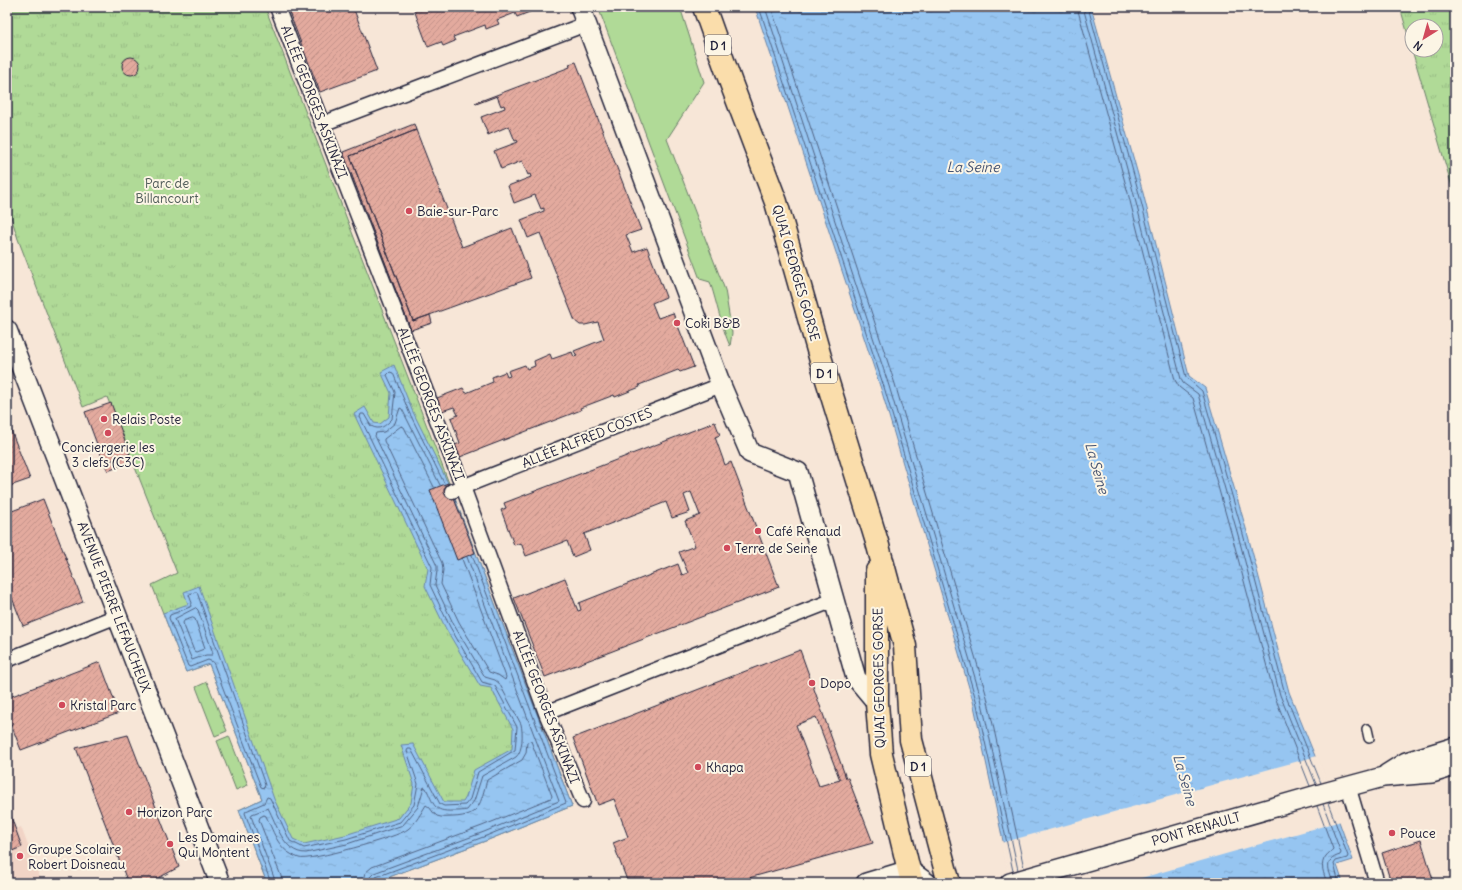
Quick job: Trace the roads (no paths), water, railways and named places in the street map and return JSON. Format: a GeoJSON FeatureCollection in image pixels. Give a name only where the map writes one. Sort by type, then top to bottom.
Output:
{"type":"FeatureCollection","features":[{"type":"Feature","properties":{"kind":"main road","name":"QUAI GEORGES GORSE"},"geometry":{"type":"LineString","coordinates":[[704,7],[776,202],[820,358],[876,542],[905,646],[911,740],[949,883]]}},
{"type":"Feature","properties":{"kind":"main road","name":"QUAI GEORGES GORSE"},"geometry":{"type":"LineString","coordinates":[[876,542],[878,703],[881,754],[911,877]]}},
{"type":"Feature","properties":{"kind":"street","name":"ALLÉE GEORGES ASKINAZI"},"geometry":{"type":"LineString","coordinates":[[277,7],[458,489],[546,713],[583,801]]}},
{"type":"Feature","properties":{"kind":"street"},"geometry":{"type":"LineString","coordinates":[[580,7],[721,385],[750,453],[798,472],[856,678],[878,703]]}},
{"type":"Feature","properties":{"kind":"street"},"geometry":{"type":"LineString","coordinates":[[322,124],[586,24]]}},
{"type":"Feature","properties":{"kind":"street","name":"AVENUE PIERRE LEFAUCHEUX"},"geometry":{"type":"LineString","coordinates":[[7,330],[220,883]]}},
{"type":"Feature","properties":{"kind":"street","name":"ALLÉE ALFRED COSTES"},"geometry":{"type":"LineString","coordinates":[[458,489],[721,385]]}},
{"type":"Feature","properties":{"kind":"street"},"geometry":{"type":"LineString","coordinates":[[546,713],[834,600]]}},
{"type":"Feature","properties":{"kind":"street"},"geometry":{"type":"LineString","coordinates":[[7,660],[116,616]]}},
{"type":"Feature","properties":{"kind":"street"},"geometry":{"type":"LineString","coordinates":[[1383,777],[1406,762],[1455,747]]}},
{"type":"Feature","properties":{"kind":"street"},"geometry":{"type":"LineString","coordinates":[[1383,777],[1432,772],[1455,766]]}},
{"type":"Feature","properties":{"kind":"street","name":"PONT RENAULT"},"geometry":{"type":"LineString","coordinates":[[1010,883],[1383,777]]}},
{"type":"Feature","properties":{"kind":"street"},"geometry":{"type":"LineString","coordinates":[[1348,786],[1377,883]]}},
{"type":"Feature","properties":{"kind":"street"},"geometry":{"type":"LineString","coordinates":[[866,883],[911,877],[927,883]]}},
{"type":"Feature","properties":{"kind":"lane"},"geometry":{"type":"LineString","coordinates":[[1367,729],[1369,738]]}},
{"type":"Feature","properties":{"kind":"water","name":"La Seine"},"geometry":{"type":"Polygon","coordinates":[[[755,7],[1091,7],[1142,189],[1189,376],[1205,388],[1247,532],[1289,692],[1317,761],[1353,860],[1337,865],[1343,883],[1012,883],[973,701],[881,389],[755,7]]]}},
{"type":"Feature","properties":{"kind":"water"},"geometry":{"type":"Polygon","coordinates":[[[394,365],[412,410],[452,491],[572,806],[488,840],[373,883],[267,883],[239,810],[262,799],[209,664],[186,672],[163,613],[188,604],[184,592],[199,586],[274,799],[293,839],[304,844],[345,835],[399,818],[411,803],[414,784],[401,745],[413,744],[444,802],[463,802],[466,797],[474,770],[512,749],[513,729],[491,688],[480,686],[446,629],[425,586],[428,569],[354,414],[365,407],[374,423],[380,424],[389,417],[391,393],[381,372],[394,365]]]}},
{"type":"Feature","properties":{"kind":"place","name":"Baie-sur-Parc"},"geometry":{"type":"Point","coordinates":[409,211]}},
{"type":"Feature","properties":{"kind":"place","name":"Coki B&B"},"geometry":{"type":"Point","coordinates":[677,323]}},
{"type":"Feature","properties":{"kind":"place","name":"Relais Poste"},"geometry":{"type":"Point","coordinates":[104,419]}},
{"type":"Feature","properties":{"kind":"place","name":"Conciergerie les 3 clefs (C3C)"},"geometry":{"type":"Point","coordinates":[108,433]}},
{"type":"Feature","properties":{"kind":"place","name":"Café Renaud"},"geometry":{"type":"Point","coordinates":[758,531]}},
{"type":"Feature","properties":{"kind":"place","name":"Terre de Seine"},"geometry":{"type":"Point","coordinates":[727,548]}},
{"type":"Feature","properties":{"kind":"place","name":"Dopo"},"geometry":{"type":"Point","coordinates":[812,683]}},
{"type":"Feature","properties":{"kind":"place","name":"Kristal Parc"},"geometry":{"type":"Point","coordinates":[62,705]}},
{"type":"Feature","properties":{"kind":"place","name":"Khapa"},"geometry":{"type":"Point","coordinates":[698,767]}},
{"type":"Feature","properties":{"kind":"place","name":"Horizon Parc"},"geometry":{"type":"Point","coordinates":[129,812]}},
{"type":"Feature","properties":{"kind":"place","name":"Pouce"},"geometry":{"type":"Point","coordinates":[1392,833]}},
{"type":"Feature","properties":{"kind":"place","name":"Les Domaines Qui Montent"},"geometry":{"type":"Point","coordinates":[170,844]}},
{"type":"Feature","properties":{"kind":"place","name":"Groupe Scolaire Robert Doisneau"},"geometry":{"type":"Point","coordinates":[20,856]}},
{"type":"Feature","properties":{"kind":"park label","name":"Parc de Billancourt"},"geometry":{"type":"Point","coordinates":[167,190]}}]}
